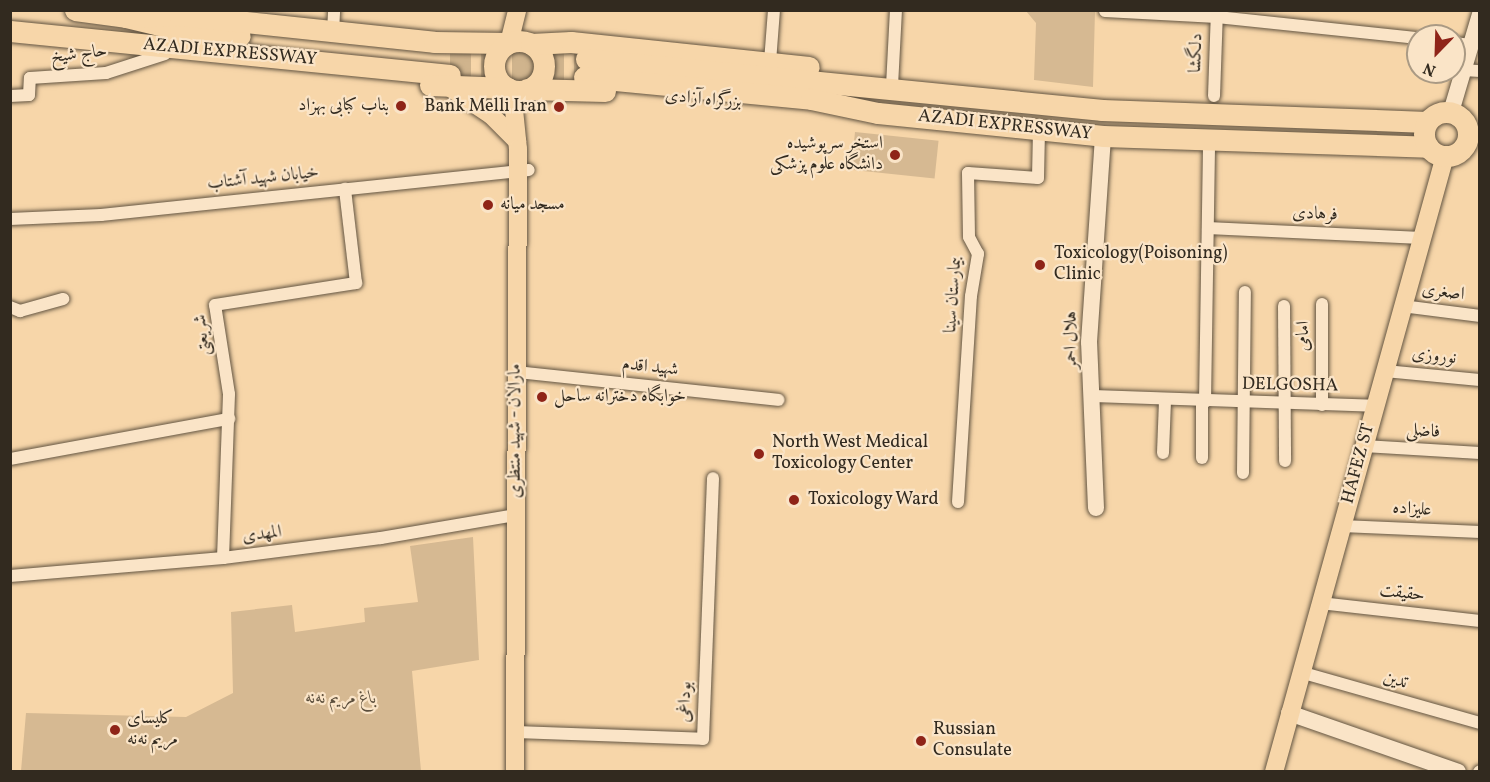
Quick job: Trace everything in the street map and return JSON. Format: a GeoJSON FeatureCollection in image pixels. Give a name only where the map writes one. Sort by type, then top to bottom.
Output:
{"type":"FeatureCollection","features":[{"type":"Feature","properties":{"kind":"highway","name":"AZADI EXPRESSWAY"},"geometry":{"type":"LineString","coordinates":[[75,10],[126,17],[180,30],[450,72]]}},
{"type":"Feature","properties":{"kind":"highway"},"geometry":{"type":"LineString","coordinates":[[126,17],[179,15],[333,32],[476,42],[557,43],[770,62],[825,69],[892,86]]}},
{"type":"Feature","properties":{"kind":"highway","name":"AZADI EXPRESSWAY"},"geometry":{"type":"LineString","coordinates":[[10,31],[123,44],[178,46],[450,72]]}},
{"type":"Feature","properties":{"kind":"highway"},"geometry":{"type":"LineString","coordinates":[[475,87],[484,77],[486,62],[476,42]]}},
{"type":"Feature","properties":{"kind":"highway"},"geometry":{"type":"LineString","coordinates":[[519,43],[541,54],[544,68],[538,81],[516,89],[497,79],[494,66],[498,52],[519,43]]}},
{"type":"Feature","properties":{"kind":"highway"},"geometry":{"type":"LineString","coordinates":[[557,43],[548,65],[550,77],[558,88]]}},
{"type":"Feature","properties":{"kind":"highway"},"geometry":{"type":"LineString","coordinates":[[123,44],[165,54],[334,77],[450,72]]}},
{"type":"Feature","properties":{"kind":"highway","name":"AZADI EXPRESSWAY"},"geometry":{"type":"LineString","coordinates":[[1427,122],[1102,110],[892,86],[585,68],[811,99],[878,113],[1039,130],[1102,136],[1436,152]]}},
{"type":"Feature","properties":{"kind":"highway","name":"بزرگراه آزادی"},"geometry":{"type":"LineString","coordinates":[[450,72],[475,87],[558,88],[815,112],[878,113]]}},
{"type":"Feature","properties":{"kind":"highway"},"geometry":{"type":"LineString","coordinates":[[1437,113],[1464,117],[1472,147],[1436,152],[1424,135],[1427,122],[1437,113]]}},
{"type":"Feature","properties":{"kind":"main road"},"geometry":{"type":"LineString","coordinates":[[517,10],[519,43]]}},
{"type":"Feature","properties":{"kind":"main road"},"geometry":{"type":"LineString","coordinates":[[519,43],[521,10]]}},
{"type":"Feature","properties":{"kind":"main road"},"geometry":{"type":"LineString","coordinates":[[450,72],[517,141]]}},
{"type":"Feature","properties":{"kind":"main road","name":"مارالان - شهید منتظری"},"geometry":{"type":"LineString","coordinates":[[515,771],[517,372],[523,170],[517,141],[516,89]]}},
{"type":"Feature","properties":{"kind":"main road","name":"HAFEZ ST"},"geometry":{"type":"LineString","coordinates":[[1274,771],[1421,238],[1436,152]]}},
{"type":"Feature","properties":{"kind":"street"},"geometry":{"type":"LineString","coordinates":[[333,32],[334,10]]}},
{"type":"Feature","properties":{"kind":"street"},"geometry":{"type":"LineString","coordinates":[[770,62],[774,10]]}},
{"type":"Feature","properties":{"kind":"street"},"geometry":{"type":"LineString","coordinates":[[892,86],[896,10]]}},
{"type":"Feature","properties":{"kind":"street"},"geometry":{"type":"LineString","coordinates":[[1105,11],[1217,14],[1406,37]]}},
{"type":"Feature","properties":{"kind":"street","name":"دلگشا"},"geometry":{"type":"LineString","coordinates":[[1214,96],[1217,14]]}},
{"type":"Feature","properties":{"kind":"street"},"geometry":{"type":"LineString","coordinates":[[1464,117],[1472,70],[1471,45],[1479,14]]}},
{"type":"Feature","properties":{"kind":"street"},"geometry":{"type":"LineString","coordinates":[[1466,44],[1471,45]]}},
{"type":"Feature","properties":{"kind":"street","name":"حاج شیخ"},"geometry":{"type":"LineString","coordinates":[[10,96],[29,95],[30,78],[106,73],[165,54]]}},
{"type":"Feature","properties":{"kind":"street","name":"بیمارستان سینا"},"geometry":{"type":"LineString","coordinates":[[958,502],[971,296],[978,254],[969,237],[968,173],[1038,178],[1039,130]]}},
{"type":"Feature","properties":{"kind":"street","name":"هلال احمر"},"geometry":{"type":"LineString","coordinates":[[1096,508],[1089,342],[1102,136]]}},
{"type":"Feature","properties":{"kind":"street"},"geometry":{"type":"LineString","coordinates":[[1202,458],[1209,141]]}},
{"type":"Feature","properties":{"kind":"street","name":"خیابان شهید آشتاب"},"geometry":{"type":"LineString","coordinates":[[10,219],[101,214],[523,170]]}},
{"type":"Feature","properties":{"kind":"street","name":"شریعتی"},"geometry":{"type":"LineString","coordinates":[[223,558],[230,394],[215,305],[356,283],[345,189]]}},
{"type":"Feature","properties":{"kind":"street","name":"فرهادی"},"geometry":{"type":"LineString","coordinates":[[1208,228],[1421,238]]}},
{"type":"Feature","properties":{"kind":"street"},"geometry":{"type":"LineString","coordinates":[[1243,473],[1245,292]]}},
{"type":"Feature","properties":{"kind":"street"},"geometry":{"type":"LineString","coordinates":[[10,307],[20,311],[63,299]]}},
{"type":"Feature","properties":{"kind":"street","name":"امامی"},"geometry":{"type":"LineString","coordinates":[[1322,405],[1323,304]]}},
{"type":"Feature","properties":{"kind":"street"},"geometry":{"type":"LineString","coordinates":[[1284,306],[1285,461]]}},
{"type":"Feature","properties":{"kind":"street","name":"اصغری"},"geometry":{"type":"LineString","coordinates":[[1402,306],[1479,316]]}},
{"type":"Feature","properties":{"kind":"street","name":"نوروزی"},"geometry":{"type":"LineString","coordinates":[[1385,370],[1479,380]]}},
{"type":"Feature","properties":{"kind":"street","name":"شهید اقدم"},"geometry":{"type":"LineString","coordinates":[[517,372],[779,400]]}},
{"type":"Feature","properties":{"kind":"street","name":"DELGOSHA"},"geometry":{"type":"LineString","coordinates":[[1092,396],[1243,404],[1375,406]]}},
{"type":"Feature","properties":{"kind":"street"},"geometry":{"type":"LineString","coordinates":[[1163,453],[1165,401]]}},
{"type":"Feature","properties":{"kind":"street"},"geometry":{"type":"LineString","coordinates":[[10,459],[229,419]]}},
{"type":"Feature","properties":{"kind":"street","name":"فاضلی"},"geometry":{"type":"LineString","coordinates":[[1364,446],[1479,453]]}},
{"type":"Feature","properties":{"kind":"street","name":"بوداغی"},"geometry":{"type":"LineString","coordinates":[[515,732],[703,739],[713,478]]}},
{"type":"Feature","properties":{"kind":"street","name":"المهدی"},"geometry":{"type":"LineString","coordinates":[[10,576],[223,558],[381,538],[516,515]]}},
{"type":"Feature","properties":{"kind":"street","name":"علیزاده"},"geometry":{"type":"LineString","coordinates":[[1342,526],[1479,532]]}},
{"type":"Feature","properties":{"kind":"street","name":"حقیقت"},"geometry":{"type":"LineString","coordinates":[[1320,603],[1479,621]]}},
{"type":"Feature","properties":{"kind":"street","name":"تدین"},"geometry":{"type":"LineString","coordinates":[[1300,672],[1479,723]]}},
{"type":"Feature","properties":{"kind":"street"},"geometry":{"type":"LineString","coordinates":[[1289,713],[1458,771]]}},
{"type":"Feature","properties":{"kind":"green space"},"geometry":{"type":"Polygon","coordinates":[[[1026,11],[1095,11],[1093,87],[1034,80],[1036,23],[1026,11]]]}},
{"type":"Feature","properties":{"kind":"green space","name":"استخر سرپوشیده دانشگاه علوم پزشکی"},"geometry":{"type":"Polygon","coordinates":[[[855,132],[939,141],[935,179],[851,170],[855,132]]]}},
{"type":"Feature","properties":{"kind":"green space","name":"باغ مریم نه‌نه"},"geometry":{"type":"Polygon","coordinates":[[[473,537],[479,660],[412,671],[421,771],[21,771],[26,713],[186,717],[233,693],[231,612],[292,605],[295,632],[365,622],[364,608],[418,602],[410,546],[473,537]]]}},
{"type":"Feature","properties":{"kind":"tunnel"},"geometry":{"type":"LineString","coordinates":[[450,55],[586,59]]}},
{"type":"Feature","properties":{"kind":"tunnel"},"geometry":{"type":"LineString","coordinates":[[450,75],[584,77]]}},
{"type":"Feature","properties":{"kind":"place","name":"بناب کبابی بهزاد"},"geometry":{"type":"Point","coordinates":[401,106]}},
{"type":"Feature","properties":{"kind":"place","name":"Bank Melli Iran"},"geometry":{"type":"Point","coordinates":[559,107]}},
{"type":"Feature","properties":{"kind":"place","name":"استخر سرپوشیده دانشگاه علوم پزشکی"},"geometry":{"type":"Point","coordinates":[895,155]}},
{"type":"Feature","properties":{"kind":"place","name":"مسجد میانه"},"geometry":{"type":"Point","coordinates":[488,205]}},
{"type":"Feature","properties":{"kind":"place","name":"Toxicology(Poisoning) Clinic"},"geometry":{"type":"Point","coordinates":[1040,265]}},
{"type":"Feature","properties":{"kind":"place","name":"خوابگاه دخترانه ساحل"},"geometry":{"type":"Point","coordinates":[542,397]}},
{"type":"Feature","properties":{"kind":"place","name":"North West Medical Toxicology Center"},"geometry":{"type":"Point","coordinates":[759,454]}},
{"type":"Feature","properties":{"kind":"place","name":"Toxicology Ward"},"geometry":{"type":"Point","coordinates":[794,500]}},
{"type":"Feature","properties":{"kind":"place","name":"کلیسای مریم نه‌نه"},"geometry":{"type":"Point","coordinates":[115,730]}},
{"type":"Feature","properties":{"kind":"place","name":"Russian Consulate"},"geometry":{"type":"Point","coordinates":[921,741]}}]}
